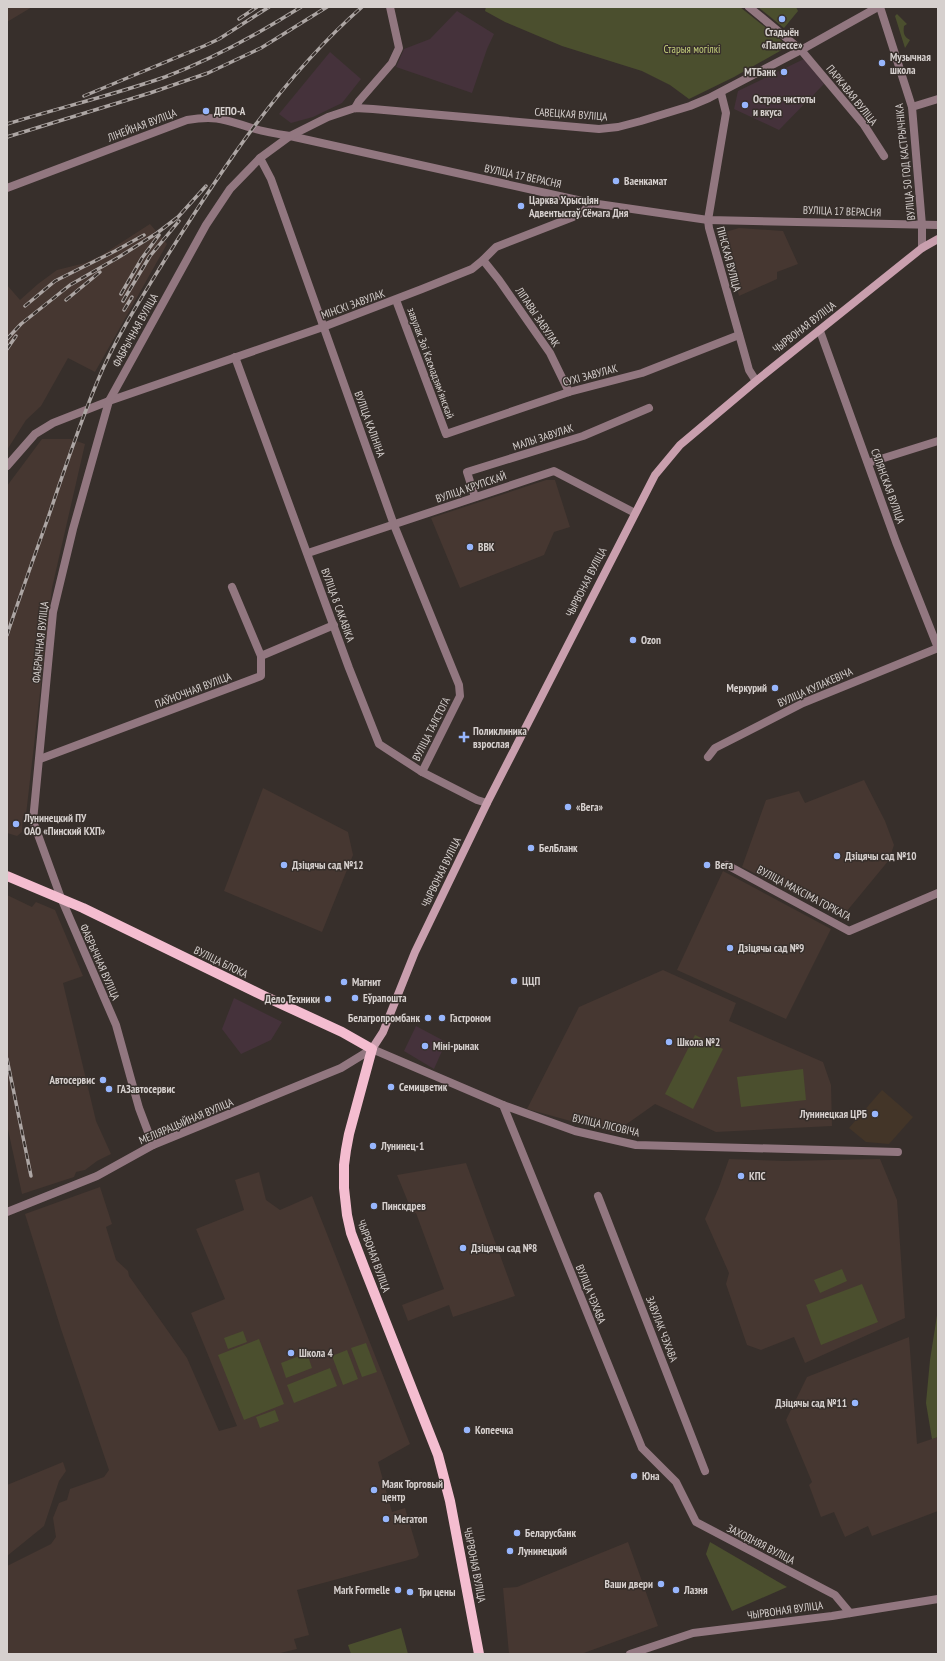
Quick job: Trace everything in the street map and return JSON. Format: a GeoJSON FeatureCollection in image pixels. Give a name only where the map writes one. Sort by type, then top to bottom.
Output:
{"type":"FeatureCollection","features":[{"type":"Feature","properties":{"kind":"main road","name":"ЧЫРВОНАЯ ВУЛІЦА"},"geometry":{"type":"LineString","coordinates":[[479,1654],[450,1501],[438,1455],[364,1268],[351,1233],[347,1215],[344,1188],[344,1165],[346,1150],[372,1049],[383,1032],[415,952],[487,803],[655,475],[680,445],[756,381],[922,248],[938,240]]}},
{"type":"Feature","properties":{"kind":"main road","name":"ВУЛІЦА БЛОКА"},"geometry":{"type":"LineString","coordinates":[[7,876],[61,898],[342,1032],[372,1049]]}},
{"type":"Feature","properties":{"kind":"street"},"geometry":{"type":"LineString","coordinates":[[355,108],[359,101],[392,63],[399,48],[390,7]]}},
{"type":"Feature","properties":{"kind":"street","name":"ПАРКАВАЯ ВУЛІЦА"},"geometry":{"type":"LineString","coordinates":[[749,7],[801,50],[864,125],[884,156]]}},
{"type":"Feature","properties":{"kind":"street","name":"САВЕЦКАЯ ВУЛІЦА"},"geometry":{"type":"LineString","coordinates":[[290,136],[328,117],[355,108],[373,108],[599,129],[618,127],[690,106],[721,92],[879,7]]}},
{"type":"Feature","properties":{"kind":"street","name":"ВУЛІЦА 50 ГОД КАСТРЫЧНІКА"},"geometry":{"type":"LineString","coordinates":[[879,7],[912,107],[922,225],[922,248]]}},
{"type":"Feature","properties":{"kind":"street","name":"ПІНСКАЯ ВУЛІЦА"},"geometry":{"type":"LineString","coordinates":[[721,92],[726,113],[708,220],[708,228],[749,370],[756,381]]}},
{"type":"Feature","properties":{"kind":"street"},"geometry":{"type":"LineString","coordinates":[[912,107],[938,99]]}},
{"type":"Feature","properties":{"kind":"street","name":"ЛІНЕЙНАЯ ВУЛІЦА"},"geometry":{"type":"LineString","coordinates":[[7,188],[187,120],[205,117],[220,118],[253,129],[290,136]]}},
{"type":"Feature","properties":{"kind":"street","name":"ВУЛІЦА 17 ВЕРАСНЯ"},"geometry":{"type":"LineString","coordinates":[[290,136],[591,203],[708,220],[922,225]]}},
{"type":"Feature","properties":{"kind":"street","name":"ФАБРЫЧНАЯ ВУЛІЦА"},"geometry":{"type":"LineString","coordinates":[[153,1145],[139,1108],[116,1024],[61,898],[33,821],[53,612],[73,529],[109,401],[206,225],[230,188],[260,158],[290,136]]}},
{"type":"Feature","properties":{"kind":"street","name":"ВУЛІЦА КАЛІНІНА"},"geometry":{"type":"LineString","coordinates":[[260,158],[271,179],[394,525],[459,685],[460,696]]}},
{"type":"Feature","properties":{"kind":"street","name":"МІНСКІ ЗАВУЛАК"},"geometry":{"type":"LineString","coordinates":[[7,466],[35,434],[53,423],[109,401],[323,327],[396,300],[472,269],[496,247],[573,217],[583,212],[591,203]]}},
{"type":"Feature","properties":{"kind":"street"},"geometry":{"type":"LineString","coordinates":[[922,225],[938,225]]}},
{"type":"Feature","properties":{"kind":"street","name":"ЛІПАВЫ ЗАВУЛАК"},"geometry":{"type":"LineString","coordinates":[[483,260],[500,280],[550,353],[568,392]]}},
{"type":"Feature","properties":{"kind":"street","name":"завулак Зоі Касмадзямʼянскай"},"geometry":{"type":"LineString","coordinates":[[396,300],[446,434]]}},
{"type":"Feature","properties":{"kind":"street","name":"СЯЛЯНСКАЯ ВУЛІЦА"},"geometry":{"type":"LineString","coordinates":[[820,331],[896,542],[938,648]]}},
{"type":"Feature","properties":{"kind":"street","name":"СУХІ ЗАВУЛАК"},"geometry":{"type":"LineString","coordinates":[[446,434],[568,392],[642,373],[739,335]]}},
{"type":"Feature","properties":{"kind":"street","name":"ВУЛІЦА 8 САКАВІКА"},"geometry":{"type":"LineString","coordinates":[[235,357],[379,744],[422,772],[487,803]]}},
{"type":"Feature","properties":{"kind":"street","name":"МАЛЫ ЗАВУЛАК"},"geometry":{"type":"LineString","coordinates":[[475,497],[467,472],[583,436],[649,408]]}},
{"type":"Feature","properties":{"kind":"street"},"geometry":{"type":"LineString","coordinates":[[868,463],[938,440]]}},
{"type":"Feature","properties":{"kind":"street","name":"ВУЛІЦА КРУПСКАЙ"},"geometry":{"type":"LineString","coordinates":[[308,553],[554,471],[635,513]]}},
{"type":"Feature","properties":{"kind":"street"},"geometry":{"type":"LineString","coordinates":[[232,587],[261,656],[334,625]]}},
{"type":"Feature","properties":{"kind":"street","name":"ВУЛІЦА КУЛАКЕВІЧА"},"geometry":{"type":"LineString","coordinates":[[708,758],[715,748],[803,703],[938,648]]}},
{"type":"Feature","properties":{"kind":"street","name":"ПАЎНОЧНАЯ ВУЛІЦА"},"geometry":{"type":"LineString","coordinates":[[40,759],[261,676],[261,656]]}},
{"type":"Feature","properties":{"kind":"street","name":"ВУЛІЦА ТАЛСТОГА"},"geometry":{"type":"LineString","coordinates":[[422,772],[460,696]]}},
{"type":"Feature","properties":{"kind":"street","name":"ВУЛІЦА МАКСІМА ГОРКАГА"},"geometry":{"type":"LineString","coordinates":[[727,865],[849,931],[938,893]]}},
{"type":"Feature","properties":{"kind":"street","name":"ВУЛІЦА ЛІСОВІЧА"},"geometry":{"type":"LineString","coordinates":[[372,1049],[502,1105],[575,1131],[636,1145],[898,1152]]}},
{"type":"Feature","properties":{"kind":"street","name":"МЕЛІЯРАЦЫЙНАЯ ВУЛІЦА"},"geometry":{"type":"LineString","coordinates":[[7,1212],[97,1176],[153,1145],[341,1068],[372,1049]]}},
{"type":"Feature","properties":{"kind":"street","name":"ВУЛІЦА ЧЭХАВА"},"geometry":{"type":"LineString","coordinates":[[502,1105],[642,1448],[676,1482]]}},
{"type":"Feature","properties":{"kind":"street","name":"ЗАВУЛАК ЧЭХАВА"},"geometry":{"type":"LineString","coordinates":[[598,1196],[705,1471]]}},
{"type":"Feature","properties":{"kind":"street","name":"ЗАХОДНЯЯ ВУЛІЦА"},"geometry":{"type":"LineString","coordinates":[[676,1482],[696,1522],[836,1595],[850,1613]]}},
{"type":"Feature","properties":{"kind":"street","name":"ЧЫРВОНАЯ ВУЛІЦА"},"geometry":{"type":"LineString","coordinates":[[630,1654],[693,1633],[850,1613],[938,1599]]}},
{"type":"Feature","properties":{"kind":"shaded area"},"geometry":{"type":"Polygon","coordinates":[[[7,7],[32,7],[7,22],[7,7]]]}},
{"type":"Feature","properties":{"kind":"shaded area"},"geometry":{"type":"Polygon","coordinates":[[[457,11],[494,34],[487,49],[472,93],[396,67],[404,49],[430,39],[457,11]]]}},
{"type":"Feature","properties":{"kind":"shaded area"},"geometry":{"type":"Polygon","coordinates":[[[330,52],[361,79],[342,103],[313,117],[291,123],[279,114],[330,52]]]}},
{"type":"Feature","properties":{"kind":"shaded area"},"geometry":{"type":"Polygon","coordinates":[[[804,59],[824,84],[779,130],[734,109],[738,91],[804,59]]]}},
{"type":"Feature","properties":{"kind":"shaded area"},"geometry":{"type":"Polygon","coordinates":[[[150,224],[167,244],[95,372],[68,358],[41,406],[26,420],[7,450],[7,285],[20,300],[57,270],[85,263],[102,255],[150,224]]]}},
{"type":"Feature","properties":{"kind":"shaded area"},"geometry":{"type":"Polygon","coordinates":[[[739,228],[783,231],[798,264],[777,272],[777,279],[739,296],[722,233],[739,228]]]}},
{"type":"Feature","properties":{"kind":"shaded area"},"geometry":{"type":"Polygon","coordinates":[[[42,439],[71,439],[85,444],[52,588],[26,815],[23,816],[22,832],[17,836],[7,833],[7,486],[42,439]]]}},
{"type":"Feature","properties":{"kind":"shaded area"},"geometry":{"type":"Polygon","coordinates":[[[546,480],[555,480],[570,527],[554,532],[544,555],[460,588],[431,518],[546,480]]]}},
{"type":"Feature","properties":{"kind":"shaded area"},"geometry":{"type":"Polygon","coordinates":[[[864,780],[885,821],[894,845],[889,860],[842,917],[742,867],[766,800],[799,791],[805,803],[864,780]]]}},
{"type":"Feature","properties":{"kind":"shaded area"},"geometry":{"type":"Polygon","coordinates":[[[263,788],[348,832],[353,855],[322,932],[224,891],[263,788]]]}},
{"type":"Feature","properties":{"kind":"shaded area"},"geometry":{"type":"Polygon","coordinates":[[[723,871],[831,929],[786,1019],[677,970],[723,871]]]}},
{"type":"Feature","properties":{"kind":"shaded area"},"geometry":{"type":"Polygon","coordinates":[[[7,895],[32,907],[36,902],[55,910],[83,976],[63,983],[96,1121],[111,1154],[97,1161],[85,1170],[76,1172],[74,1177],[22,1194],[7,1125],[7,895]]]}},
{"type":"Feature","properties":{"kind":"shaded area","name":"Школа №2"},"geometry":{"type":"Polygon","coordinates":[[[663,970],[736,1003],[729,1021],[823,1062],[831,1085],[832,1126],[716,1132],[655,1104],[614,1133],[527,1109],[579,1007],[663,970]]]}},
{"type":"Feature","properties":{"kind":"shaded area"},"geometry":{"type":"Polygon","coordinates":[[[234,998],[282,1022],[271,1040],[241,1054],[222,1029],[234,998]]]}},
{"type":"Feature","properties":{"kind":"shaded area","name":"Міні-рынак"},"geometry":{"type":"Polygon","coordinates":[[[416,1026],[446,1042],[434,1069],[404,1051],[416,1026]]]}},
{"type":"Feature","properties":{"kind":"shaded area"},"geometry":{"type":"Polygon","coordinates":[[[882,1090],[913,1117],[889,1144],[866,1142],[849,1128],[882,1090]]]}},
{"type":"Feature","properties":{"kind":"shaded area"},"geometry":{"type":"Polygon","coordinates":[[[729,1159],[785,1161],[880,1159],[897,1200],[905,1318],[805,1363],[794,1337],[761,1350],[747,1345],[726,1284],[729,1273],[705,1219],[729,1159]]]}},
{"type":"Feature","properties":{"kind":"shaded area","name":"Дзіцячы сад №8"},"geometry":{"type":"Polygon","coordinates":[[[466,1163],[515,1296],[453,1317],[449,1305],[408,1321],[402,1305],[444,1289],[416,1213],[413,1214],[397,1175],[466,1163]]]}},
{"type":"Feature","properties":{"kind":"shaded area"},"geometry":{"type":"Polygon","coordinates":[[[259,1172],[266,1200],[280,1210],[312,1196],[410,1444],[378,1462],[392,1512],[405,1508],[419,1555],[416,1558],[297,1590],[309,1635],[294,1639],[297,1649],[276,1654],[7,1654],[7,1566],[51,1544],[56,1537],[53,1518],[59,1503],[67,1500],[70,1489],[104,1477],[109,1470],[61,1329],[25,1214],[100,1187],[112,1224],[106,1227],[116,1260],[128,1271],[129,1276],[187,1358],[219,1431],[237,1426],[191,1313],[225,1299],[196,1229],[244,1210],[235,1180],[259,1172]]]}},
{"type":"Feature","properties":{"kind":"shaded area"},"geometry":{"type":"Polygon","coordinates":[[[909,1337],[917,1444],[938,1437],[938,1511],[872,1536],[868,1526],[845,1537],[834,1512],[821,1517],[809,1485],[812,1482],[786,1420],[807,1377],[909,1337]]]}},
{"type":"Feature","properties":{"kind":"shaded area"},"geometry":{"type":"Polygon","coordinates":[[[63,1462],[66,1471],[59,1481],[44,1526],[7,1556],[7,1485],[63,1462]]]}},
{"type":"Feature","properties":{"kind":"shaded area"},"geometry":{"type":"Polygon","coordinates":[[[628,1542],[658,1626],[581,1654],[509,1654],[503,1588],[517,1587],[628,1542]]]}},
{"type":"Feature","properties":{"kind":"green space","name":"Старыя могілкі"},"geometry":{"type":"Polygon","coordinates":[[[486,7],[740,7],[780,39],[787,47],[734,77],[689,99],[670,85],[642,71],[562,46],[505,22],[485,11],[486,7]]]}},
{"type":"Feature","properties":{"kind":"green space","name":"Стадыён «Палессе»"},"geometry":{"type":"Polygon","coordinates":[[[758,7],[796,7],[798,11],[784,28],[758,7]]]}},
{"type":"Feature","properties":{"kind":"green space"},"geometry":{"type":"Polygon","coordinates":[[[897,14],[907,24],[904,26],[904,33],[906,38],[910,40],[905,48],[895,16],[897,14]]]}},
{"type":"Feature","properties":{"kind":"green space"},"geometry":{"type":"Polygon","coordinates":[[[695,1035],[723,1049],[693,1109],[665,1094],[695,1035]]]}},
{"type":"Feature","properties":{"kind":"green space"},"geometry":{"type":"Polygon","coordinates":[[[803,1069],[806,1100],[741,1107],[737,1077],[803,1069]]]}},
{"type":"Feature","properties":{"kind":"green space"},"geometry":{"type":"Polygon","coordinates":[[[842,1269],[847,1281],[820,1293],[814,1280],[842,1269]]]}},
{"type":"Feature","properties":{"kind":"green space"},"geometry":{"type":"Polygon","coordinates":[[[862,1284],[878,1322],[821,1345],[806,1305],[862,1284]]]}},
{"type":"Feature","properties":{"kind":"green space"},"geometry":{"type":"Polygon","coordinates":[[[938,1309],[938,1437],[932,1439],[926,1403],[930,1360],[938,1309]]]}},
{"type":"Feature","properties":{"kind":"green space"},"geometry":{"type":"Polygon","coordinates":[[[243,1331],[247,1342],[228,1349],[224,1338],[243,1331]]]}},
{"type":"Feature","properties":{"kind":"green space"},"geometry":{"type":"Polygon","coordinates":[[[259,1339],[284,1404],[244,1420],[218,1355],[259,1339]]]}},
{"type":"Feature","properties":{"kind":"green space"},"geometry":{"type":"Polygon","coordinates":[[[366,1343],[377,1372],[362,1377],[351,1348],[366,1343]]]}},
{"type":"Feature","properties":{"kind":"green space"},"geometry":{"type":"Polygon","coordinates":[[[347,1350],[358,1379],[343,1385],[332,1356],[347,1350]]]}},
{"type":"Feature","properties":{"kind":"green space"},"geometry":{"type":"Polygon","coordinates":[[[307,1353],[312,1368],[286,1378],[281,1363],[307,1353]]]}},
{"type":"Feature","properties":{"kind":"green space"},"geometry":{"type":"Polygon","coordinates":[[[330,1368],[337,1386],[294,1403],[287,1385],[330,1368]]]}},
{"type":"Feature","properties":{"kind":"green space"},"geometry":{"type":"Polygon","coordinates":[[[275,1410],[279,1421],[260,1428],[256,1417],[275,1410]]]}},
{"type":"Feature","properties":{"kind":"green space"},"geometry":{"type":"Polygon","coordinates":[[[710,1542],[787,1587],[732,1611],[706,1554],[710,1542]]]}},
{"type":"Feature","properties":{"kind":"green space"},"geometry":{"type":"Polygon","coordinates":[[[401,1628],[408,1654],[351,1654],[348,1645],[401,1628]]]}},
{"type":"Feature","properties":{"kind":"railway"},"geometry":{"type":"LineString","coordinates":[[239,19],[257,7]]}},
{"type":"Feature","properties":{"kind":"railway"},"geometry":{"type":"LineString","coordinates":[[84,96],[219,39],[269,7]]}},
{"type":"Feature","properties":{"kind":"railway"},"geometry":{"type":"LineString","coordinates":[[7,124],[126,90],[183,70],[235,45],[301,7]]}},
{"type":"Feature","properties":{"kind":"railway"},"geometry":{"type":"LineString","coordinates":[[7,137],[150,93],[208,73],[261,48],[327,7]]}},
{"type":"Feature","properties":{"kind":"railway"},"geometry":{"type":"LineString","coordinates":[[7,635],[84,414],[105,364],[121,333],[187,225],[255,125],[306,63],[333,34],[362,7]]}},
{"type":"Feature","properties":{"kind":"railway"},"geometry":{"type":"LineString","coordinates":[[7,339],[21,324],[70,285],[119,257],[157,233],[178,217],[206,186]]}},
{"type":"Feature","properties":{"kind":"railway"},"geometry":{"type":"LineString","coordinates":[[123,301],[150,256],[179,221]]}},
{"type":"Feature","properties":{"kind":"railway"},"geometry":{"type":"LineString","coordinates":[[25,306],[55,281],[144,235]]}},
{"type":"Feature","properties":{"kind":"railway"},"geometry":{"type":"LineString","coordinates":[[121,294],[142,258],[159,235]]}},
{"type":"Feature","properties":{"kind":"railway"},"geometry":{"type":"LineString","coordinates":[[66,300],[100,272]]}},
{"type":"Feature","properties":{"kind":"railway"},"geometry":{"type":"LineString","coordinates":[[124,310],[132,297]]}},
{"type":"Feature","properties":{"kind":"railway"},"geometry":{"type":"LineString","coordinates":[[7,349],[16,336]]}},
{"type":"Feature","properties":{"kind":"railway"},"geometry":{"type":"LineString","coordinates":[[7,1059],[31,1176]]}},
{"type":"Feature","properties":{"kind":"place","name":"Стадыён «Палессе»"},"geometry":{"type":"Point","coordinates":[782,19]}},
{"type":"Feature","properties":{"kind":"place","name":"Музычная школа"},"geometry":{"type":"Point","coordinates":[882,63]}},
{"type":"Feature","properties":{"kind":"place","name":"МТБанк"},"geometry":{"type":"Point","coordinates":[784,72]}},
{"type":"Feature","properties":{"kind":"place","name":"Остров чистоты и вкуса"},"geometry":{"type":"Point","coordinates":[745,105]}},
{"type":"Feature","properties":{"kind":"place","name":"ДЕПО-А"},"geometry":{"type":"Point","coordinates":[206,111]}},
{"type":"Feature","properties":{"kind":"place","name":"Ваенкамат"},"geometry":{"type":"Point","coordinates":[616,181]}},
{"type":"Feature","properties":{"kind":"place","name":"Царква Хрысціян Адвентыстаў Сёмага Дня"},"geometry":{"type":"Point","coordinates":[521,206]}},
{"type":"Feature","properties":{"kind":"place","name":"ВВК"},"geometry":{"type":"Point","coordinates":[470,547]}},
{"type":"Feature","properties":{"kind":"place","name":"Ozon"},"geometry":{"type":"Point","coordinates":[633,640]}},
{"type":"Feature","properties":{"kind":"place","name":"Меркурий"},"geometry":{"type":"Point","coordinates":[775,688]}},
{"type":"Feature","properties":{"kind":"place","name":"Поликлиника взрослая"},"geometry":{"type":"Point","coordinates":[464,737]}},
{"type":"Feature","properties":{"kind":"place","name":"«Вега»"},"geometry":{"type":"Point","coordinates":[568,807]}},
{"type":"Feature","properties":{"kind":"place","name":"Лунинецкий ПУ ОАО «Пинский КХП»"},"geometry":{"type":"Point","coordinates":[16,824]}},
{"type":"Feature","properties":{"kind":"place","name":"БелБланк"},"geometry":{"type":"Point","coordinates":[531,848]}},
{"type":"Feature","properties":{"kind":"place","name":"Дзіцячы сад №10"},"geometry":{"type":"Point","coordinates":[837,856]}},
{"type":"Feature","properties":{"kind":"place","name":"Дзіцячы сад №12"},"geometry":{"type":"Point","coordinates":[284,865]}},
{"type":"Feature","properties":{"kind":"place","name":"Вега"},"geometry":{"type":"Point","coordinates":[707,865]}},
{"type":"Feature","properties":{"kind":"place","name":"Дзіцячы сад №9"},"geometry":{"type":"Point","coordinates":[730,948]}},
{"type":"Feature","properties":{"kind":"place","name":"ЦЦП"},"geometry":{"type":"Point","coordinates":[514,981]}},
{"type":"Feature","properties":{"kind":"place","name":"Магнит"},"geometry":{"type":"Point","coordinates":[344,982]}},
{"type":"Feature","properties":{"kind":"place","name":"Еўрапошта"},"geometry":{"type":"Point","coordinates":[355,998]}},
{"type":"Feature","properties":{"kind":"place","name":"Дело Техники"},"geometry":{"type":"Point","coordinates":[328,999]}},
{"type":"Feature","properties":{"kind":"place","name":"Белагропромбанк"},"geometry":{"type":"Point","coordinates":[428,1018]}},
{"type":"Feature","properties":{"kind":"place","name":"Гастроном"},"geometry":{"type":"Point","coordinates":[442,1018]}},
{"type":"Feature","properties":{"kind":"place","name":"Школа №2"},"geometry":{"type":"Point","coordinates":[669,1042]}},
{"type":"Feature","properties":{"kind":"place","name":"Міні-рынак"},"geometry":{"type":"Point","coordinates":[425,1046]}},
{"type":"Feature","properties":{"kind":"place","name":"Автосервис"},"geometry":{"type":"Point","coordinates":[103,1080]}},
{"type":"Feature","properties":{"kind":"place","name":"Семицветик"},"geometry":{"type":"Point","coordinates":[391,1087]}},
{"type":"Feature","properties":{"kind":"place","name":"ГАЗавтосервис"},"geometry":{"type":"Point","coordinates":[109,1089]}},
{"type":"Feature","properties":{"kind":"place","name":"Лунинецкая ЦРБ"},"geometry":{"type":"Point","coordinates":[875,1114]}},
{"type":"Feature","properties":{"kind":"place","name":"Лунинец-1"},"geometry":{"type":"Point","coordinates":[373,1146]}},
{"type":"Feature","properties":{"kind":"place","name":"КПС"},"geometry":{"type":"Point","coordinates":[741,1176]}},
{"type":"Feature","properties":{"kind":"place","name":"Пинскдрев"},"geometry":{"type":"Point","coordinates":[374,1206]}},
{"type":"Feature","properties":{"kind":"place","name":"Дзіцячы сад №8"},"geometry":{"type":"Point","coordinates":[463,1248]}},
{"type":"Feature","properties":{"kind":"place","name":"Школа 4"},"geometry":{"type":"Point","coordinates":[291,1353]}},
{"type":"Feature","properties":{"kind":"place","name":"Дзіцячы сад №11"},"geometry":{"type":"Point","coordinates":[855,1403]}},
{"type":"Feature","properties":{"kind":"place","name":"Копеечка"},"geometry":{"type":"Point","coordinates":[467,1430]}},
{"type":"Feature","properties":{"kind":"place","name":"Юна"},"geometry":{"type":"Point","coordinates":[634,1476]}},
{"type":"Feature","properties":{"kind":"place","name":"Маяк Торговый центр"},"geometry":{"type":"Point","coordinates":[374,1490]}},
{"type":"Feature","properties":{"kind":"place","name":"Мегатоп"},"geometry":{"type":"Point","coordinates":[386,1519]}},
{"type":"Feature","properties":{"kind":"place","name":"Беларусбанк"},"geometry":{"type":"Point","coordinates":[517,1533]}},
{"type":"Feature","properties":{"kind":"place","name":"Лунинецкий"},"geometry":{"type":"Point","coordinates":[510,1551]}},
{"type":"Feature","properties":{"kind":"place","name":"Ваши двери"},"geometry":{"type":"Point","coordinates":[661,1584]}},
{"type":"Feature","properties":{"kind":"place","name":"Mark Formelle"},"geometry":{"type":"Point","coordinates":[398,1590]}},
{"type":"Feature","properties":{"kind":"place","name":"Лазня"},"geometry":{"type":"Point","coordinates":[676,1590]}},
{"type":"Feature","properties":{"kind":"place","name":"Три цены"},"geometry":{"type":"Point","coordinates":[410,1592]}}]}
